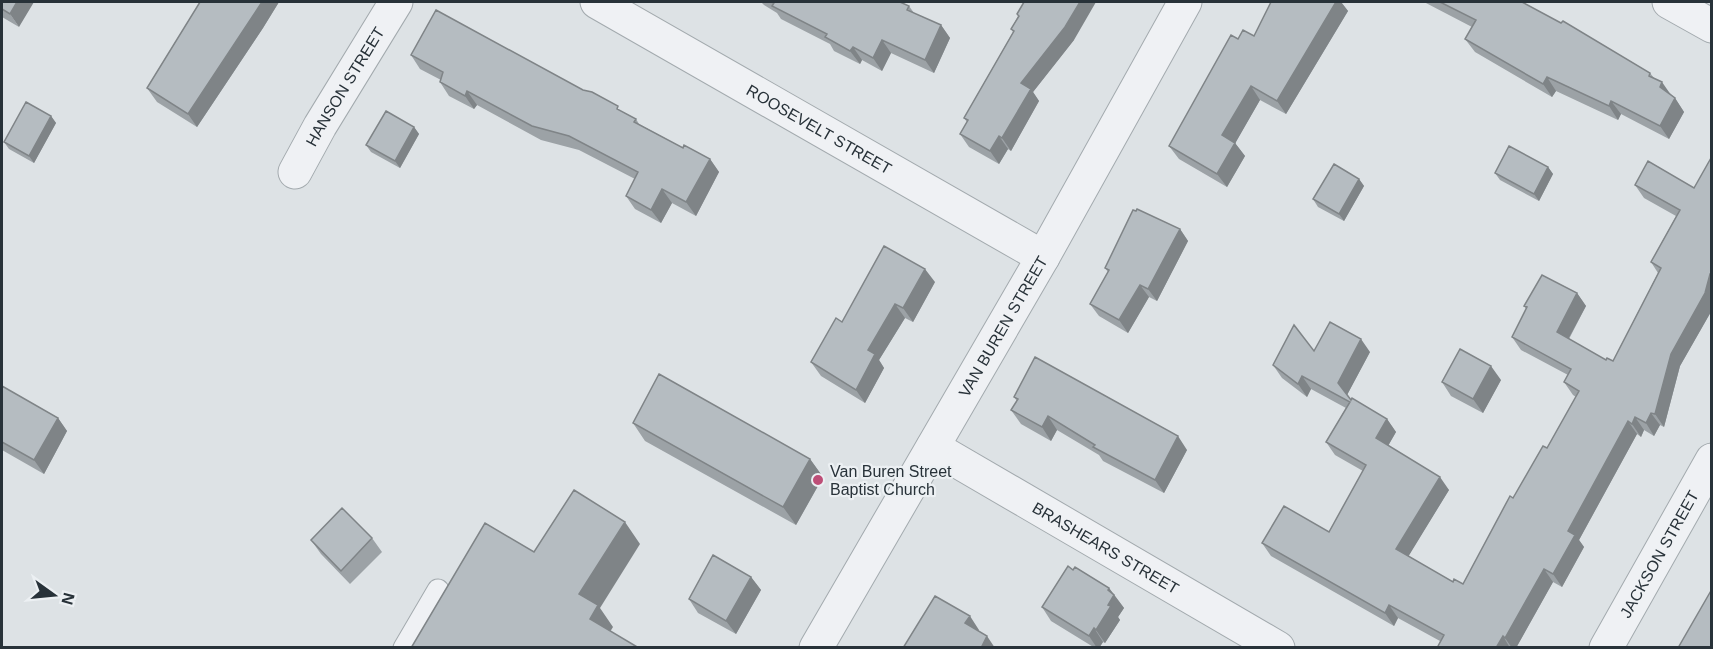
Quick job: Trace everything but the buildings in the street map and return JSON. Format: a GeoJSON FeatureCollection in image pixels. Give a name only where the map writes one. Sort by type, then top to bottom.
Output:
{"type":"FeatureCollection","features":[{"type":"Feature","properties":{"kind":"street","name":"HANSON STREET"},"geometry":{"type":"LineString","coordinates":[[295,172],[396,2]]}},
{"type":"Feature","properties":{"kind":"street","name":"ROOSEVELT STREET"},"geometry":{"type":"LineString","coordinates":[[597,2],[1042,256]]}},
{"type":"Feature","properties":{"kind":"street","name":"VAN BUREN STREET"},"geometry":{"type":"LineString","coordinates":[[816,648],[933,447],[1185,2]]}},
{"type":"Feature","properties":{"kind":"street"},"geometry":{"type":"LineString","coordinates":[[1669,2],[1712,26]]}},
{"type":"Feature","properties":{"kind":"street","name":"BRASHEARS STREET"},"geometry":{"type":"LineString","coordinates":[[933,447],[1278,648]]}},
{"type":"Feature","properties":{"kind":"street","name":"JACKSON STREET"},"geometry":{"type":"LineString","coordinates":[[1606,648],[1712,460]]}},
{"type":"Feature","properties":{"kind":"lane"},"geometry":{"type":"LineString","coordinates":[[404,648],[438,590]]}},
{"type":"Feature","properties":{"kind":"place","name":"Van Buren Street Baptist Church"},"geometry":{"type":"Point","coordinates":[818,480]}}]}
